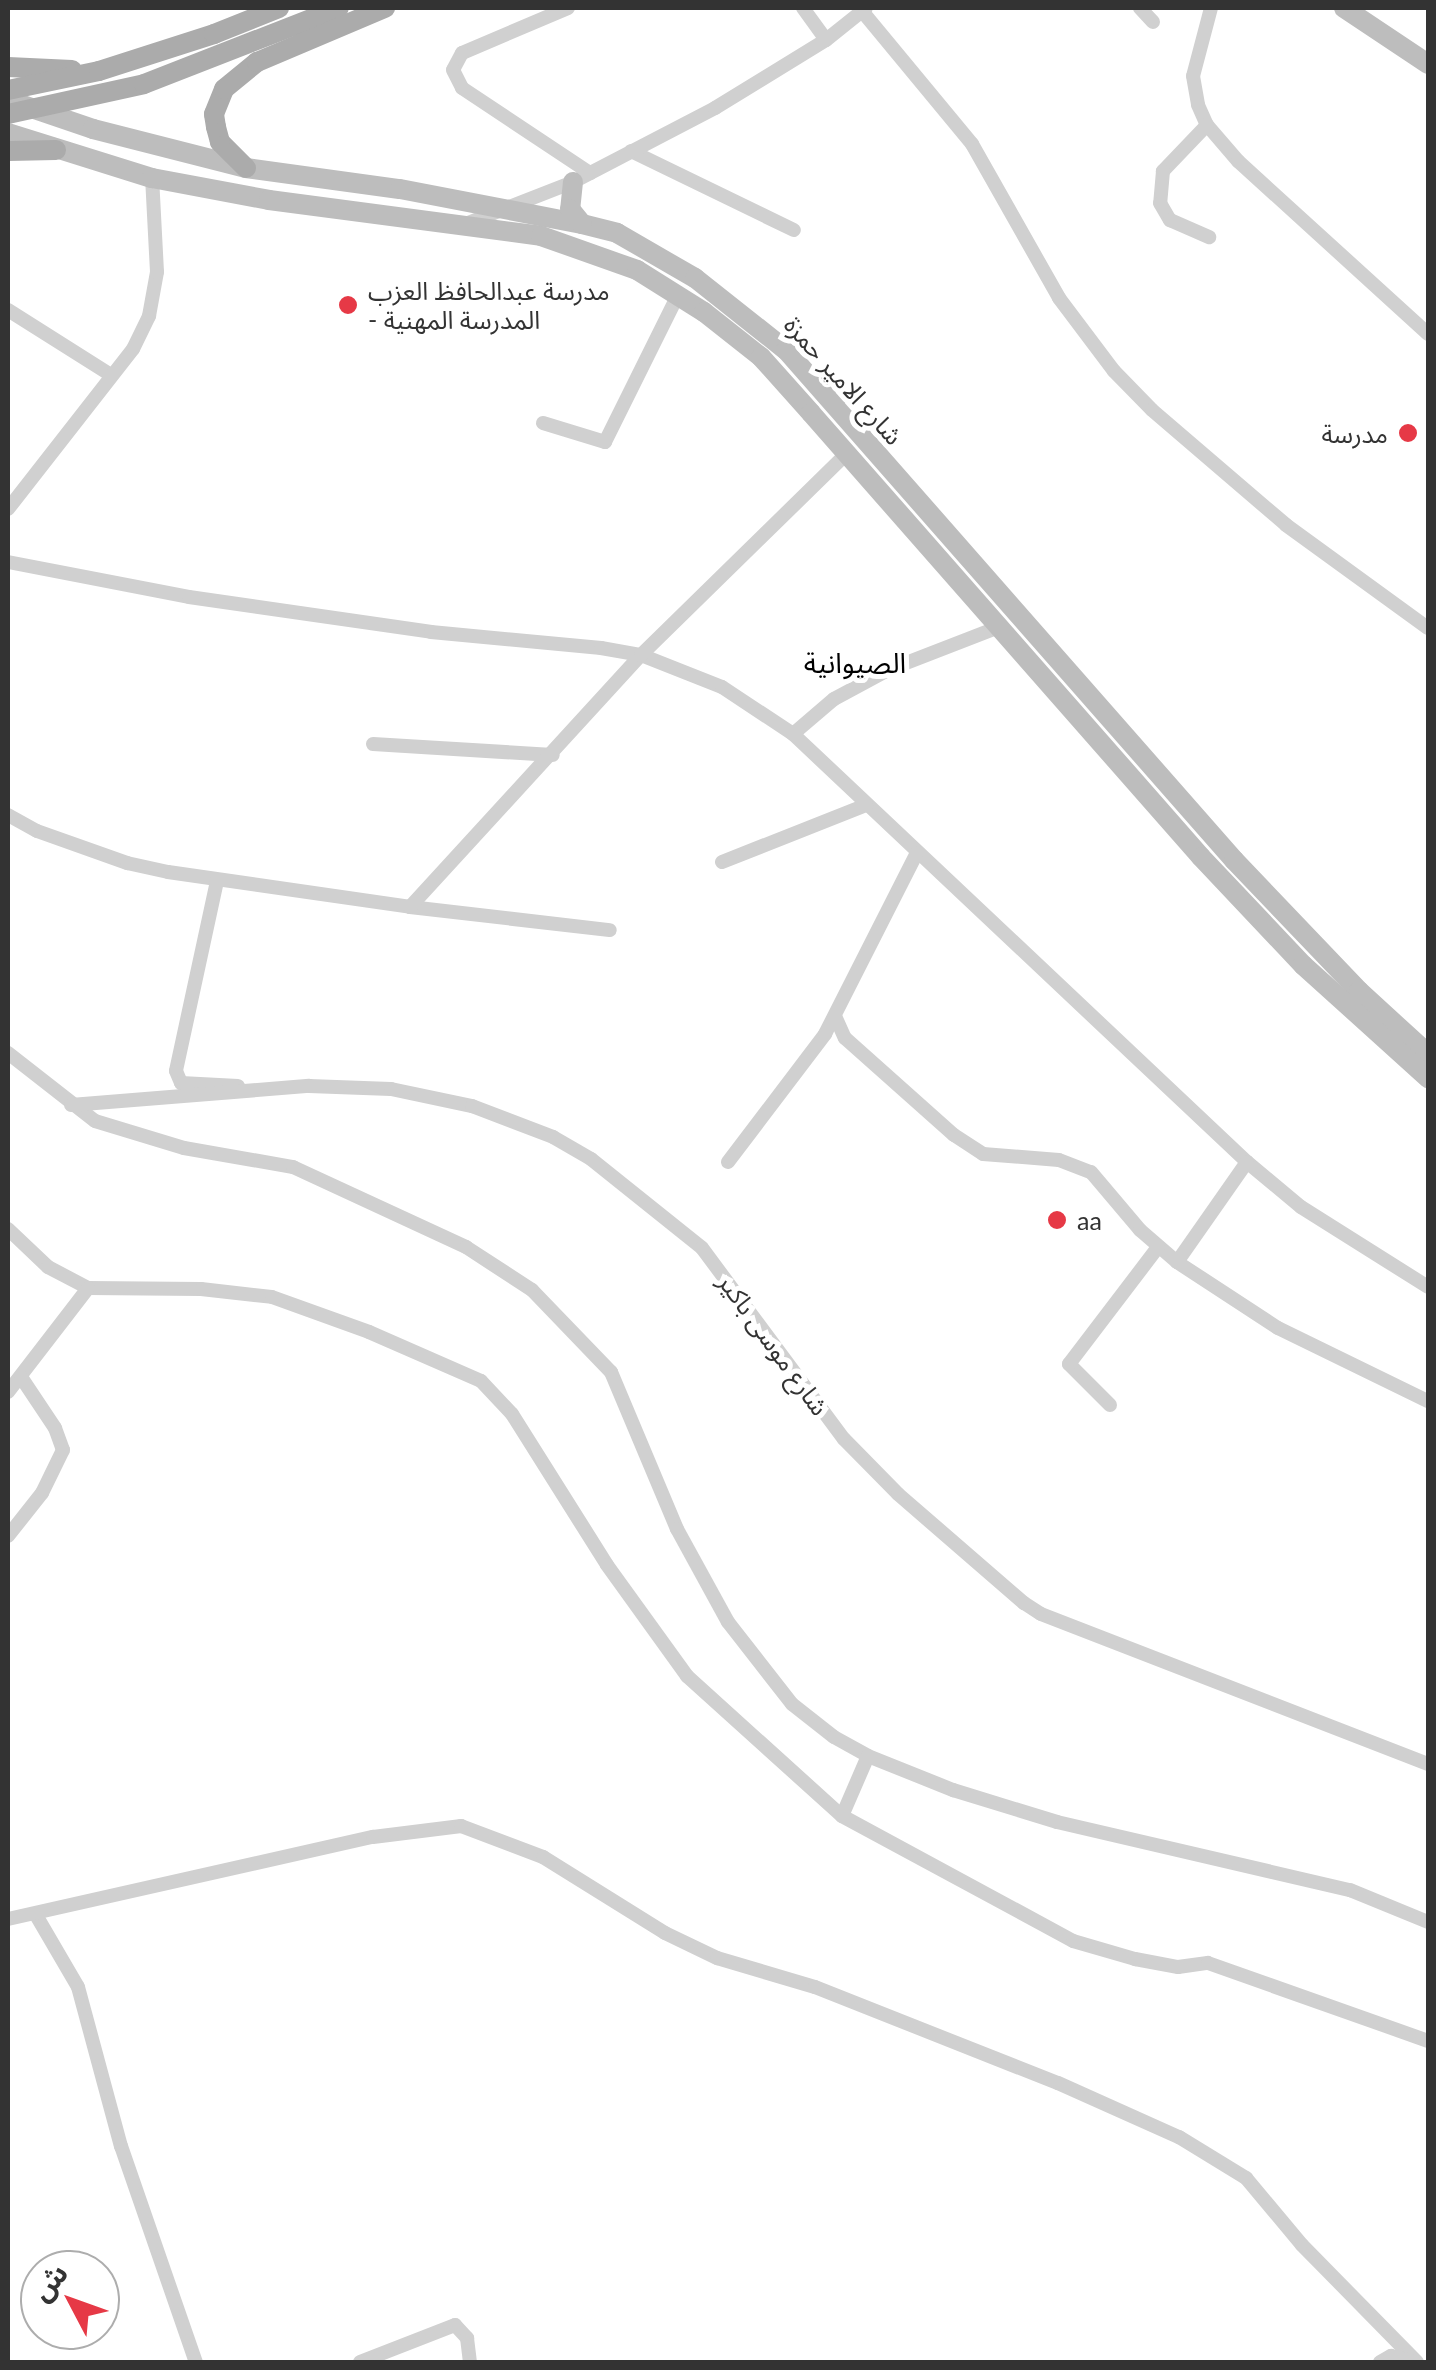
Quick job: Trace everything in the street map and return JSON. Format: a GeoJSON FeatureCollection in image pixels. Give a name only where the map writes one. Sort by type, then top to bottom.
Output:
{"type":"FeatureCollection","features":[{"type":"Feature","properties":{"kind":"main road"},"geometry":{"type":"LineString","coordinates":[[12,93],[98,71],[214,34],[279,8]]}},
{"type":"Feature","properties":{"kind":"main road"},"geometry":{"type":"LineString","coordinates":[[8,114],[144,84],[339,8]]}},
{"type":"Feature","properties":{"kind":"main road"},"geometry":{"type":"LineString","coordinates":[[246,168],[220,142],[214,114],[224,88],[257,62],[385,8]]}},
{"type":"Feature","properties":{"kind":"main road"},"geometry":{"type":"LineString","coordinates":[[1344,8],[1428,64]]}},
{"type":"Feature","properties":{"kind":"main road"},"geometry":{"type":"LineString","coordinates":[[8,66],[98,71]]}},
{"type":"Feature","properties":{"kind":"main road","name":"شارع الامير حمزة"},"geometry":{"type":"LineString","coordinates":[[12,93],[93,130],[246,168],[507,207],[617,234],[655,253],[730,304],[786,350],[1234,860],[1359,991],[1428,1054]]}},
{"type":"Feature","properties":{"kind":"main road","name":"شارع الامير حمزة"},"geometry":{"type":"LineString","coordinates":[[8,132],[152,178],[468,222],[541,236],[599,254],[678,295],[760,358],[1201,857],[1303,965],[1428,1078]]}},
{"type":"Feature","properties":{"kind":"main road"},"geometry":{"type":"LineString","coordinates":[[8,151],[56,150]]}},
{"type":"Feature","properties":{"kind":"main road"},"geometry":{"type":"LineString","coordinates":[[581,177],[570,210],[582,224]]}},
{"type":"Feature","properties":{"kind":"main road"},"geometry":{"type":"LineString","coordinates":[[396,215],[400,189]]}},
{"type":"Feature","properties":{"kind":"street"},"geometry":{"type":"LineString","coordinates":[[568,8],[462,53],[453,70],[462,88],[581,177]]}},
{"type":"Feature","properties":{"kind":"street"},"geometry":{"type":"LineString","coordinates":[[803,8],[826,40]]}},
{"type":"Feature","properties":{"kind":"street"},"geometry":{"type":"LineString","coordinates":[[1140,8],[1153,22]]}},
{"type":"Feature","properties":{"kind":"street"},"geometry":{"type":"LineString","coordinates":[[1211,8],[1193,76],[1198,105],[1207,124],[1238,161],[1428,334]]}},
{"type":"Feature","properties":{"kind":"street"},"geometry":{"type":"LineString","coordinates":[[468,222],[581,177],[715,108],[826,40],[864,9],[972,144],[1058,298],[1114,371],[1152,410],[1286,525],[1428,628]]}},
{"type":"Feature","properties":{"kind":"street"},"geometry":{"type":"LineString","coordinates":[[1207,124],[1163,171],[1160,203],[1170,220],[1209,237]]}},
{"type":"Feature","properties":{"kind":"street"},"geometry":{"type":"LineString","coordinates":[[631,151],[794,230]]}},
{"type":"Feature","properties":{"kind":"street"},"geometry":{"type":"LineString","coordinates":[[8,508],[133,349],[156,292],[152,178]]}},
{"type":"Feature","properties":{"kind":"street"},"geometry":{"type":"LineString","coordinates":[[543,423],[605,442],[678,295]]}},
{"type":"Feature","properties":{"kind":"street"},"geometry":{"type":"LineString","coordinates":[[8,310],[112,375]]}},
{"type":"Feature","properties":{"kind":"street"},"geometry":{"type":"LineString","coordinates":[[410,908],[641,655],[847,453]]}},
{"type":"Feature","properties":{"kind":"street"},"geometry":{"type":"LineString","coordinates":[[8,562],[188,597],[432,632],[641,655],[722,687],[793,734],[1207,1119],[1248,1162],[1301,1206],[1428,1288]]}},
{"type":"Feature","properties":{"kind":"street"},"geometry":{"type":"LineString","coordinates":[[793,734],[834,699],[888,670],[999,627]]}},
{"type":"Feature","properties":{"kind":"street"},"geometry":{"type":"LineString","coordinates":[[373,744],[553,755]]}},
{"type":"Feature","properties":{"kind":"street"},"geometry":{"type":"LineString","coordinates":[[722,862],[866,805]]}},
{"type":"Feature","properties":{"kind":"street"},"geometry":{"type":"LineString","coordinates":[[8,814],[37,830],[127,863],[217,881],[610,930]]}},
{"type":"Feature","properties":{"kind":"street"},"geometry":{"type":"LineString","coordinates":[[728,1162],[835,1016],[917,853]]}},
{"type":"Feature","properties":{"kind":"street"},"geometry":{"type":"LineString","coordinates":[[217,881],[176,1071],[181,1082],[234,1085],[256,1091]]}},
{"type":"Feature","properties":{"kind":"street"},"geometry":{"type":"LineString","coordinates":[[835,1016],[845,1038],[954,1135],[983,1154],[1059,1160],[1091,1172],[1158,1248],[1177,1262],[1278,1328],[1428,1401]]}},
{"type":"Feature","properties":{"kind":"street"},"geometry":{"type":"LineString","coordinates":[[8,1053],[70,1106],[94,1121],[184,1148],[294,1167],[466,1247],[532,1290],[610,1372],[704,1583],[762,1671],[806,1715],[868,1756],[953,1790],[1057,1822],[1350,1890],[1428,1922]]}},
{"type":"Feature","properties":{"kind":"street","name":"شارع موسى باكير"},"geometry":{"type":"LineString","coordinates":[[70,1106],[309,1086],[391,1089],[472,1106],[554,1137],[591,1159],[702,1248],[844,1439],[898,1494],[1024,1604],[1428,1764]]}},
{"type":"Feature","properties":{"kind":"street"},"geometry":{"type":"LineString","coordinates":[[1177,1262],[1248,1162]]}},
{"type":"Feature","properties":{"kind":"street"},"geometry":{"type":"LineString","coordinates":[[8,1229],[48,1268],[88,1288],[201,1289],[272,1297],[369,1332],[481,1381],[512,1414],[607,1565],[687,1676],[842,1816],[1073,1941],[1135,1960],[1178,1966],[1208,1964],[1428,2041]]}},
{"type":"Feature","properties":{"kind":"street"},"geometry":{"type":"LineString","coordinates":[[1110,1405],[1069,1364],[1158,1248]]}},
{"type":"Feature","properties":{"kind":"street"},"geometry":{"type":"LineString","coordinates":[[8,1392],[88,1288]]}},
{"type":"Feature","properties":{"kind":"street"},"geometry":{"type":"LineString","coordinates":[[8,1536],[42,1492],[63,1450],[55,1428],[21,1377]]}},
{"type":"Feature","properties":{"kind":"street"},"geometry":{"type":"LineString","coordinates":[[842,1816],[868,1756]]}},
{"type":"Feature","properties":{"kind":"street"},"geometry":{"type":"LineString","coordinates":[[8,1919],[373,1837],[461,1826],[543,1857],[664,1934],[717,1958],[815,1987],[1058,2083],[1179,2137],[1246,2178],[1302,2244],[1417,2362],[1391,2356],[1380,2362]]}},
{"type":"Feature","properties":{"kind":"street"},"geometry":{"type":"LineString","coordinates":[[36,1915],[78,1986],[121,2146],[196,2362]]}},
{"type":"Feature","properties":{"kind":"street"},"geometry":{"type":"LineString","coordinates":[[360,2362],[455,2325],[468,2338],[470,2362]]}},
{"type":"Feature","properties":{"kind":"place","name":"مدرسة عبدالحافظ العزب - المدرسة المهنية"},"geometry":{"type":"Point","coordinates":[348,305]}},
{"type":"Feature","properties":{"kind":"place","name":"مدرسة"},"geometry":{"type":"Point","coordinates":[1408,433]}},
{"type":"Feature","properties":{"kind":"place","name":"aa"},"geometry":{"type":"Point","coordinates":[1057,1220]}},
{"type":"Feature","properties":{"kind":"district","name":"الصيوانية"},"geometry":{"type":"Point","coordinates":[855,662]}}]}
